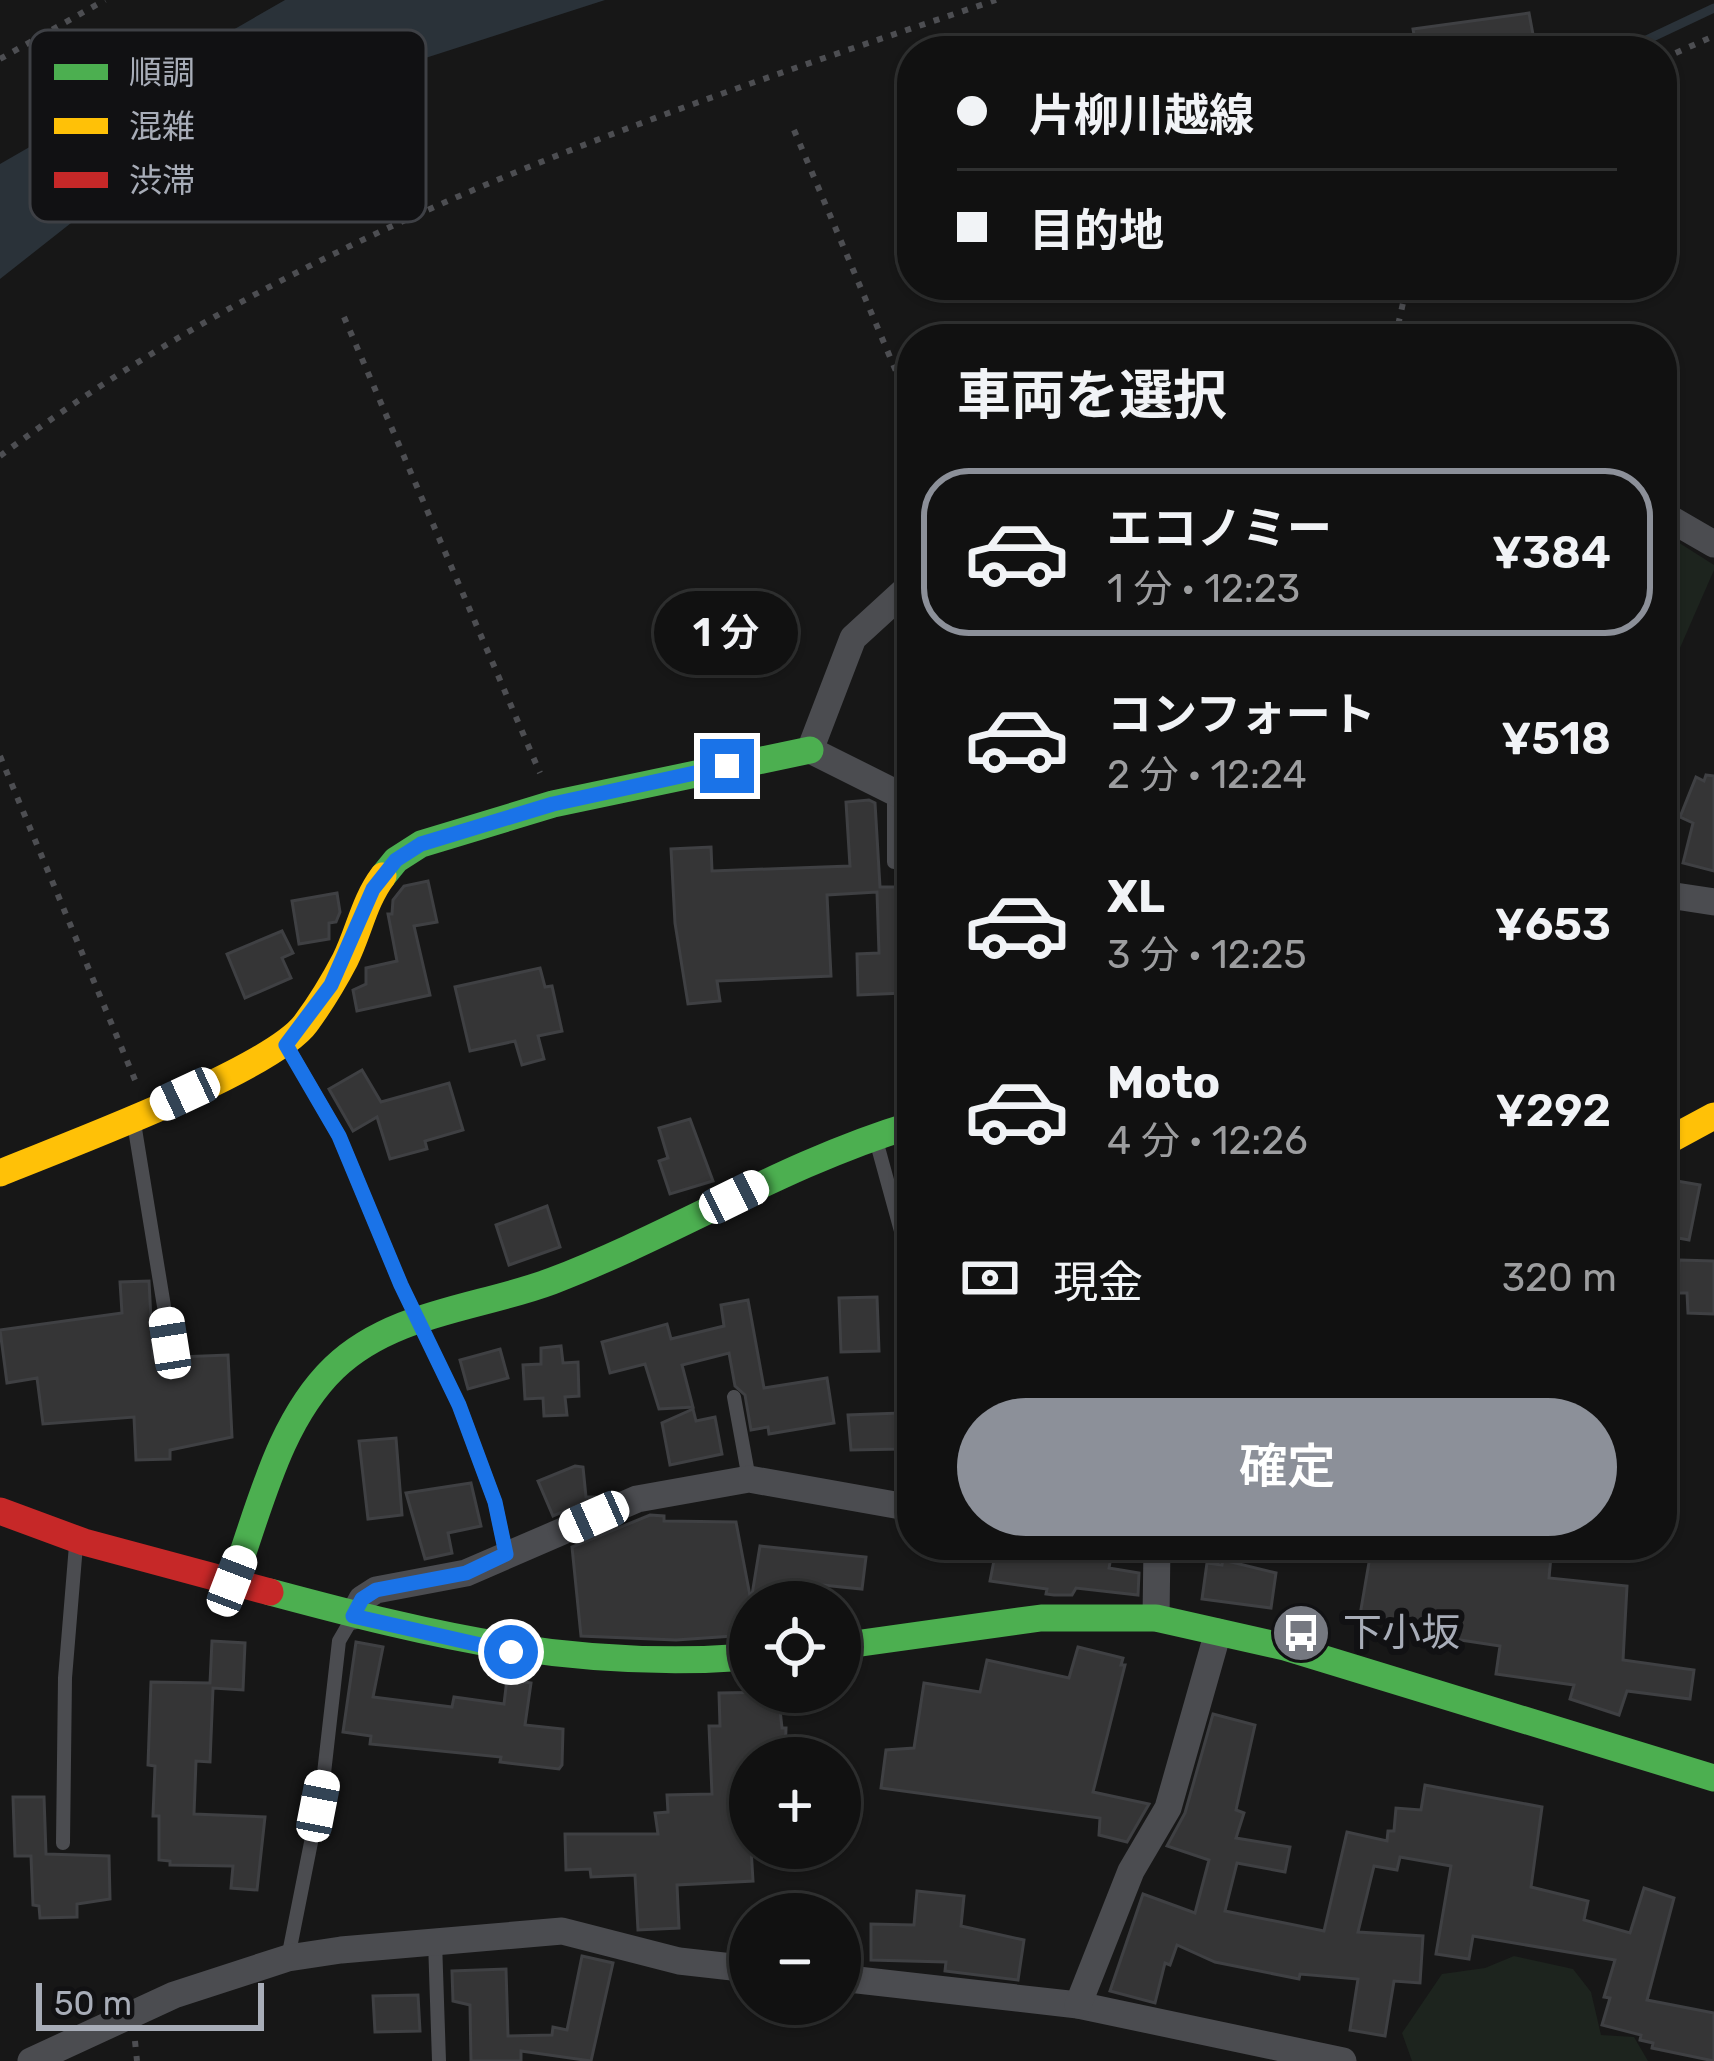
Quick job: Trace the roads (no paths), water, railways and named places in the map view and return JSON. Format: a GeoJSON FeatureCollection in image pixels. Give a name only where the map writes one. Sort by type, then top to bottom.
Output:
{"type":"FeatureCollection","features":[{"type":"Feature","properties":{"kind":"street"},"geometry":{"type":"LineString","coordinates":[[1677,523],[1714,544]]}},
{"type":"Feature","properties":{"kind":"street"},"geometry":{"type":"LineString","coordinates":[[810,750],[853,638],[897,598]]}},
{"type":"Feature","properties":{"kind":"street"},"geometry":{"type":"LineString","coordinates":[[0,1173],[140,1115],[286,1045],[331,985],[373,889],[396,860],[421,844],[553,804],[810,750],[897,788]]}},
{"type":"Feature","properties":{"kind":"street"},"geometry":{"type":"LineString","coordinates":[[1677,896],[1714,902]]}},
{"type":"Feature","properties":{"kind":"street"},"geometry":{"type":"LineString","coordinates":[[1677,1136],[1714,1116]]}},
{"type":"Feature","properties":{"kind":"street"},"geometry":{"type":"LineString","coordinates":[[232,1581],[300,1412],[315,1388],[374,1339],[550,1282],[874,1135],[897,1129]]}},
{"type":"Feature","properties":{"kind":"street"},"geometry":{"type":"LineString","coordinates":[[353,1616],[362,1599],[376,1590],[466,1573],[637,1499],[749,1479],[897,1504]]}},
{"type":"Feature","properties":{"kind":"street"},"geometry":{"type":"LineString","coordinates":[[0,1511],[76,1540],[353,1616],[546,1659],[673,1664],[729,1659]]}},
{"type":"Feature","properties":{"kind":"street"},"geometry":{"type":"LineString","coordinates":[[1152,1560],[1156,1618]]}},
{"type":"Feature","properties":{"kind":"street"},"geometry":{"type":"LineString","coordinates":[[861,1643],[1041,1618],[1156,1618],[1307,1654],[1714,1778]]}},
{"type":"Feature","properties":{"kind":"street"},"geometry":{"type":"LineString","coordinates":[[1078,2005],[1131,1871],[1168,1808],[1218,1632]]}},
{"type":"Feature","properties":{"kind":"street"},"geometry":{"type":"LineString","coordinates":[[31,2061],[174,1995],[288,1958],[562,1931],[679,1961],[729,1967]]}},
{"type":"Feature","properties":{"kind":"street"},"geometry":{"type":"LineString","coordinates":[[861,1980],[1078,2005],[1342,2061]]}},
{"type":"Feature","properties":{"kind":"lane"},"geometry":{"type":"LineString","coordinates":[[894,862],[897,843]]}},
{"type":"Feature","properties":{"kind":"lane"},"geometry":{"type":"LineString","coordinates":[[286,1045],[339,1136],[459,1405],[495,1502],[506,1554]]}},
{"type":"Feature","properties":{"kind":"lane"},"geometry":{"type":"LineString","coordinates":[[140,1115],[170,1343]]}},
{"type":"Feature","properties":{"kind":"lane"},"geometry":{"type":"LineString","coordinates":[[874,1135],[897,1217]]}},
{"type":"Feature","properties":{"kind":"lane"},"geometry":{"type":"LineString","coordinates":[[734,1397],[749,1479]]}},
{"type":"Feature","properties":{"kind":"lane"},"geometry":{"type":"LineString","coordinates":[[62,1843],[65,1678],[76,1540]]}},
{"type":"Feature","properties":{"kind":"lane"},"geometry":{"type":"LineString","coordinates":[[288,1958],[323,1782],[339,1641],[353,1616]]}},
{"type":"Feature","properties":{"kind":"lane"},"geometry":{"type":"LineString","coordinates":[[435,1940],[439,2061]]}},
{"type":"Feature","properties":{"kind":"waterway"},"geometry":{"type":"LineString","coordinates":[[1655,36],[1714,8]]}},
{"type":"Feature","properties":{"kind":"place","name":"下小坂"},"geometry":{"type":"Point","coordinates":[1301,1633]}}]}
